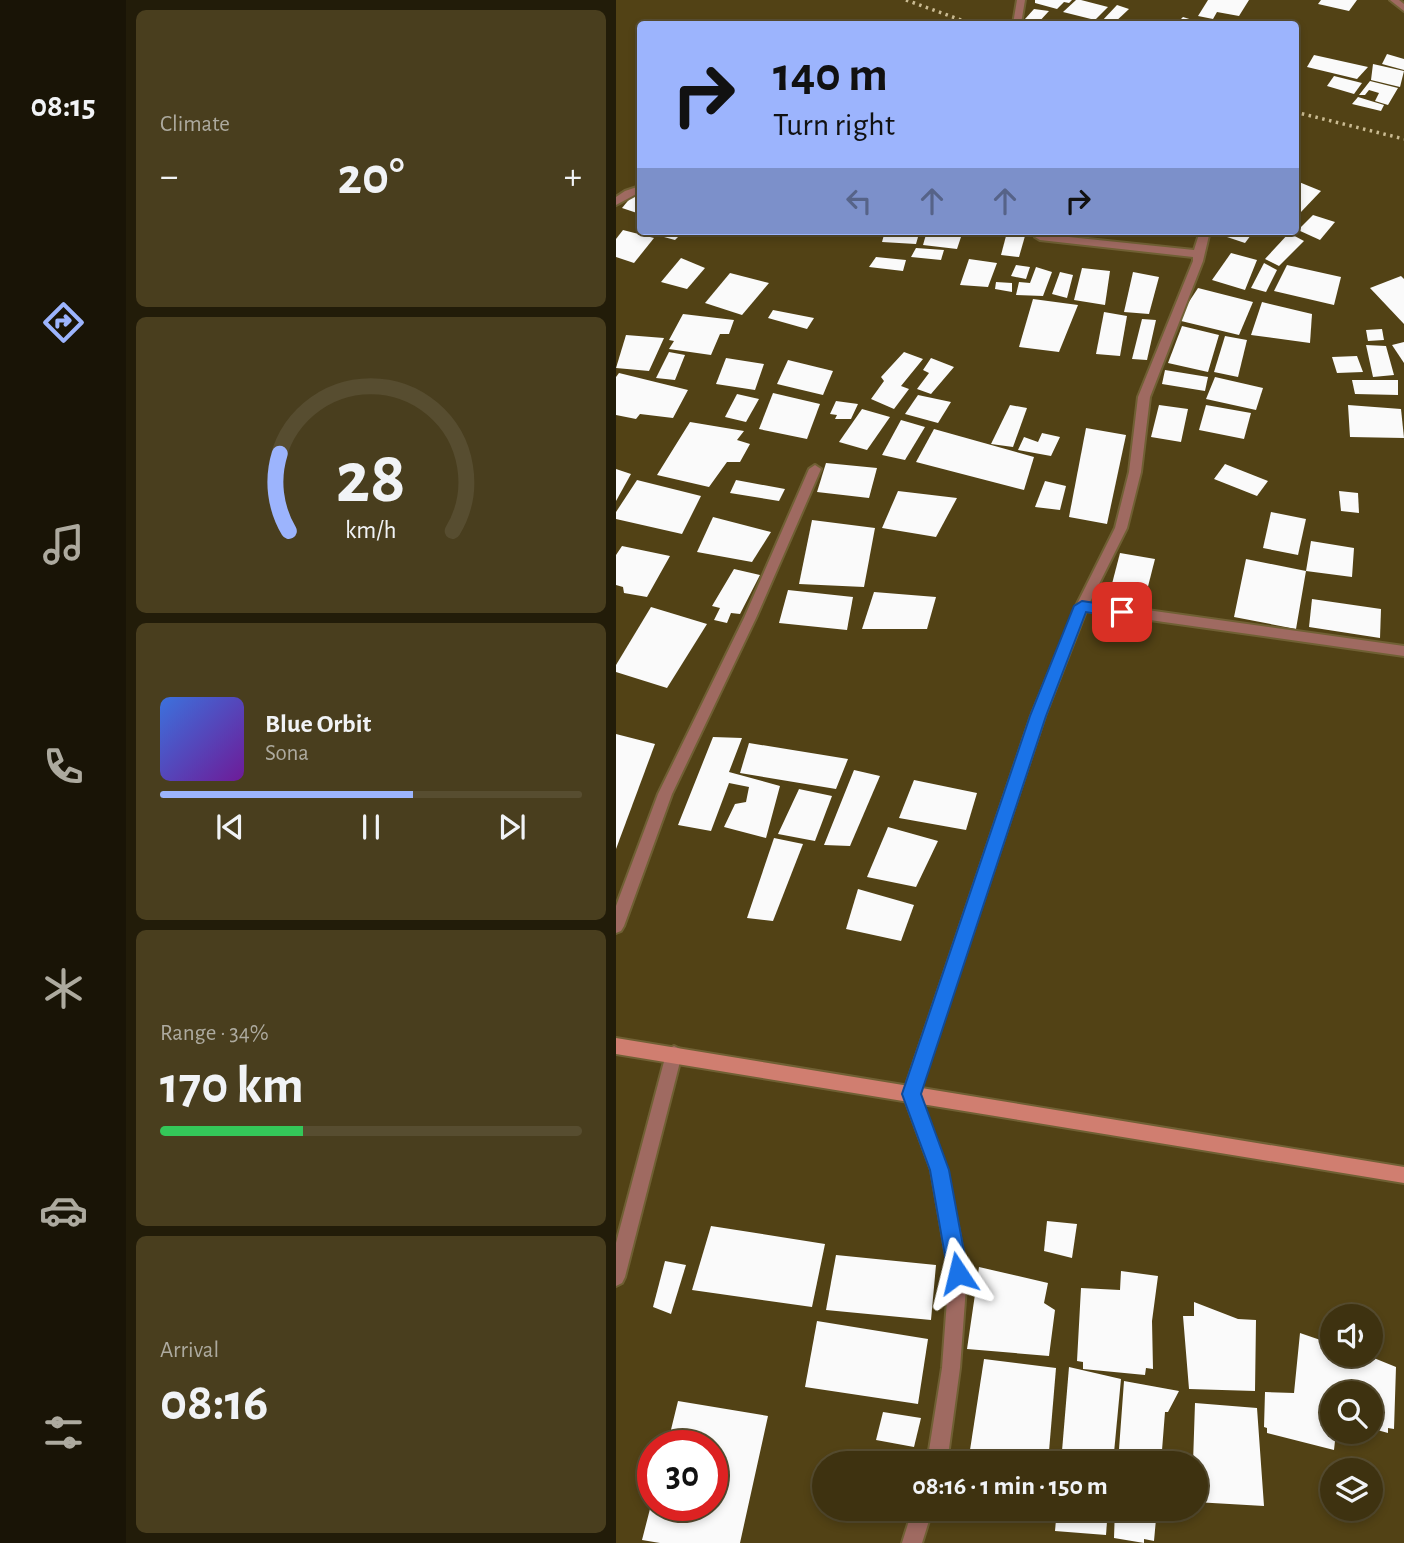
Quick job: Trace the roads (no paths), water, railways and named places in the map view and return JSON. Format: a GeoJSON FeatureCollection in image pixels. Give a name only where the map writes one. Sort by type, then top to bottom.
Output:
{"type":"FeatureCollection","features":[{"type":"Feature","properties":{"kind":"street"},"geometry":{"type":"LineString","coordinates":[[1018,21],[1021,0]]}},
{"type":"Feature","properties":{"kind":"street"},"geometry":{"type":"LineString","coordinates":[[1394,0],[1404,8]]}},
{"type":"Feature","properties":{"kind":"street"},"geometry":{"type":"LineString","coordinates":[[616,202],[637,190]]}},
{"type":"Feature","properties":{"kind":"street"},"geometry":{"type":"LineString","coordinates":[[939,1451],[951,1368],[958,1273],[939,1170],[911,1094],[1038,716],[1082,606],[1121,528],[1135,472],[1144,397],[1198,261],[1204,235]]}},
{"type":"Feature","properties":{"kind":"street"},"geometry":{"type":"LineString","coordinates":[[1040,237],[1198,254]]}},
{"type":"Feature","properties":{"kind":"street"},"geometry":{"type":"LineString","coordinates":[[616,926],[665,794],[750,618],[815,469]]}},
{"type":"Feature","properties":{"kind":"street"},"geometry":{"type":"LineString","coordinates":[[1082,606],[1404,651]]}},
{"type":"Feature","properties":{"kind":"street"},"geometry":{"type":"LineString","coordinates":[[616,1046],[1404,1175]]}},
{"type":"Feature","properties":{"kind":"street"},"geometry":{"type":"LineString","coordinates":[[616,1277],[674,1054]]}},
{"type":"Feature","properties":{"kind":"street"},"geometry":{"type":"LineString","coordinates":[[912,1543],[919,1521]]}},
{"type":"Feature","properties":{"kind":"railway"},"geometry":{"type":"LineString","coordinates":[[906,0],[964,21]]}},
{"type":"Feature","properties":{"kind":"railway"},"geometry":{"type":"LineString","coordinates":[[1299,113],[1404,139]]}}]}
